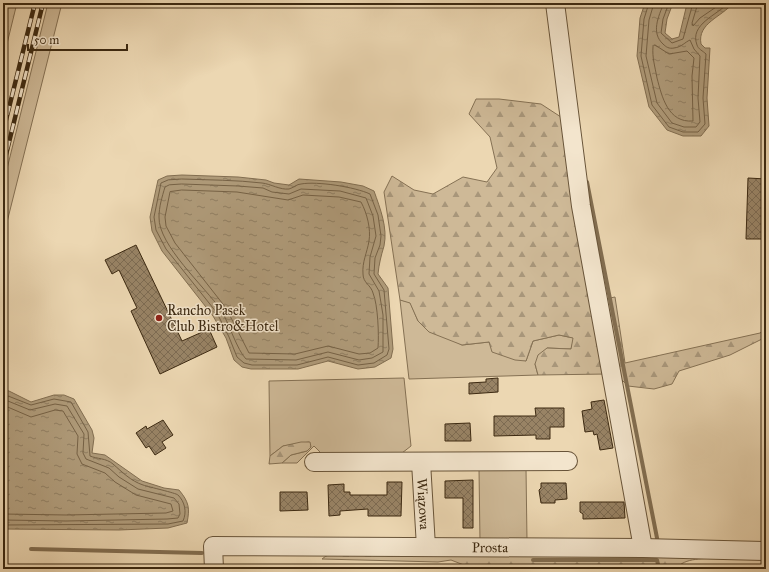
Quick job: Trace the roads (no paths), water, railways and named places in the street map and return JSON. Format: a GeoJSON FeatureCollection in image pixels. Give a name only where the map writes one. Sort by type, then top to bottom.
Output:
{"type":"FeatureCollection","features":[{"type":"Feature","properties":{"kind":"street"},"geometry":{"type":"LineString","coordinates":[[555,3],[582,206],[643,548]]}},
{"type":"Feature","properties":{"kind":"street"},"geometry":{"type":"LineString","coordinates":[[314,462],[568,461]]}},
{"type":"Feature","properties":{"kind":"street","name":"Wiązowa"},"geometry":{"type":"LineString","coordinates":[[421,462],[426,547]]}},
{"type":"Feature","properties":{"kind":"street","name":"Prosta"},"geometry":{"type":"LineString","coordinates":[[214,569],[213,546],[643,548],[766,551]]}},
{"type":"Feature","properties":{"kind":"water"},"geometry":{"type":"Polygon","coordinates":[[[645,3],[673,3],[667,19],[665,33],[672,39],[679,37],[686,8],[690,3],[733,3],[706,25],[701,37],[701,44],[705,48],[710,48],[707,98],[709,126],[701,136],[683,136],[667,130],[649,107],[637,56],[640,18],[645,3]]]}},
{"type":"Feature","properties":{"kind":"water"},"geometry":{"type":"Polygon","coordinates":[[[182,175],[238,177],[266,180],[274,183],[289,185],[299,179],[341,182],[363,186],[374,191],[383,218],[385,232],[384,246],[378,274],[388,288],[393,349],[391,358],[375,367],[358,369],[328,361],[298,369],[251,369],[242,367],[234,360],[226,338],[213,316],[162,251],[152,231],[150,217],[158,180],[167,176],[182,175]]]}},
{"type":"Feature","properties":{"kind":"water"},"geometry":{"type":"Polygon","coordinates":[[[3,390],[9,391],[31,402],[54,395],[64,395],[74,399],[92,430],[94,438],[92,453],[105,455],[142,481],[164,488],[179,490],[188,505],[187,523],[168,528],[119,530],[3,529],[3,390]]]}},
{"type":"Feature","properties":{"kind":"waterway"},"geometry":{"type":"LineString","coordinates":[[587,182],[658,543]]}},
{"type":"Feature","properties":{"kind":"waterway"},"geometry":{"type":"LineString","coordinates":[[31,549],[202,553]]}},
{"type":"Feature","properties":{"kind":"waterway"},"geometry":{"type":"LineString","coordinates":[[533,560],[657,560],[659,569]]}},
{"type":"Feature","properties":{"kind":"railway"},"geometry":{"type":"LineString","coordinates":[[3,132],[35,3]]}},
{"type":"Feature","properties":{"kind":"railway"},"geometry":{"type":"LineString","coordinates":[[3,167],[43,3]]}},
{"type":"Feature","properties":{"kind":"place","name":"Rancho Pasek Club Bistro&Hotel"},"geometry":{"type":"Point","coordinates":[159,318]}}]}
